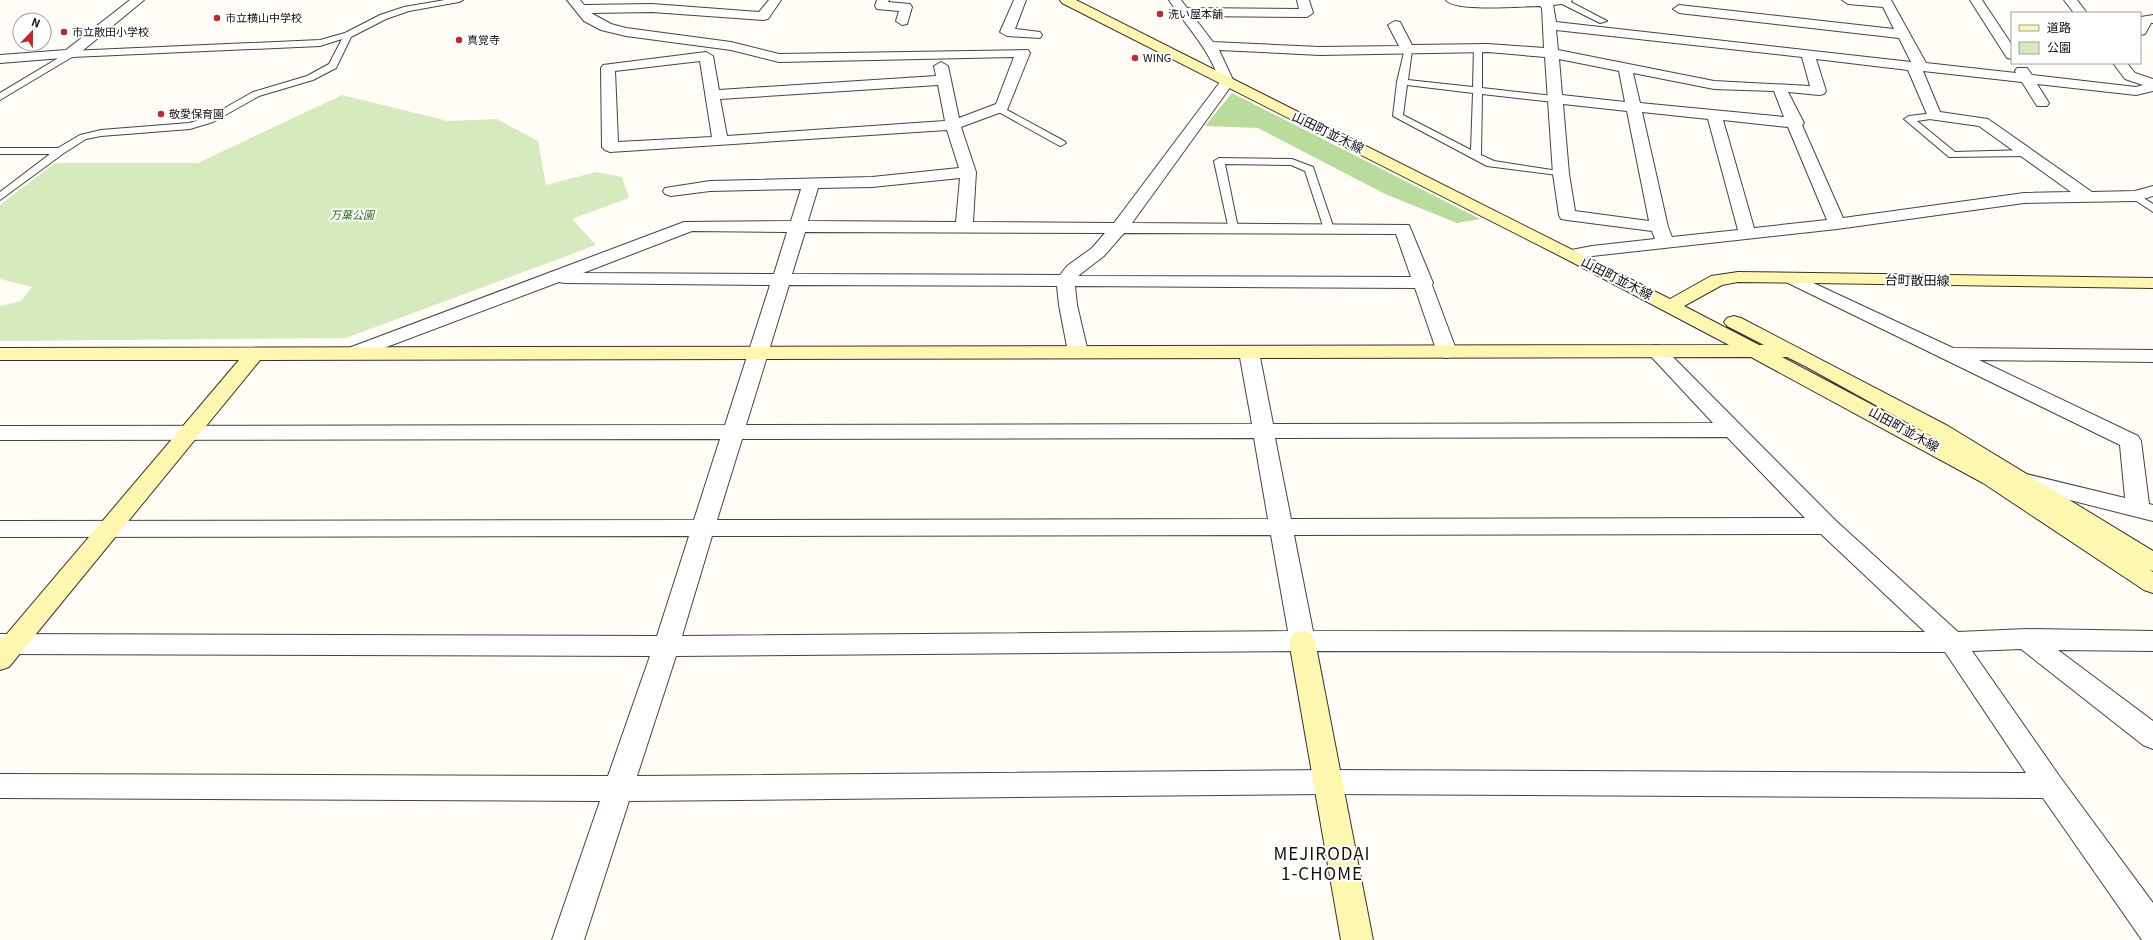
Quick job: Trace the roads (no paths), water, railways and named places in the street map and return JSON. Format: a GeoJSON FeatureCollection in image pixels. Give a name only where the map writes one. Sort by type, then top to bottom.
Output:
{"type":"FeatureCollection","features":[{"type":"Feature","properties":{"kind":"street"},"geometry":{"type":"LineString","coordinates":[[0,59],[70,54],[138,0]]}},
{"type":"Feature","properties":{"kind":"street"},"geometry":{"type":"LineString","coordinates":[[577,5],[652,8],[763,16],[775,0]]}},
{"type":"Feature","properties":{"kind":"street"},"geometry":{"type":"LineString","coordinates":[[883,0],[881,6],[906,6],[902,21]]}},
{"type":"Feature","properties":{"kind":"street"},"geometry":{"type":"LineString","coordinates":[[1020,0],[1007,32],[1035,35]]}},
{"type":"Feature","properties":{"kind":"street","name":"山田町並木線"},"geometry":{"type":"LineString","coordinates":[[1066,0],[1374,149],[1592,251],[1758,351],[1991,478],[2153,584]]}},
{"type":"Feature","properties":{"kind":"street","name":"山田町並木線"},"geometry":{"type":"LineString","coordinates":[[1082,0],[1226,77]]}},
{"type":"Feature","properties":{"kind":"street"},"geometry":{"type":"LineString","coordinates":[[1078,352],[1066,293],[1067,280],[1077,267],[1098,253],[1119,228],[1226,77],[1210,46],[1175,0]]}},
{"type":"Feature","properties":{"kind":"street"},"geometry":{"type":"LineString","coordinates":[[1183,12],[1307,13],[1303,0]]}},
{"type":"Feature","properties":{"kind":"street"},"geometry":{"type":"LineString","coordinates":[[1452,0],[1462,3],[1564,1]]}},
{"type":"Feature","properties":{"kind":"street"},"geometry":{"type":"LineString","coordinates":[[1848,0],[1886,2],[1918,66],[1934,116],[1983,122],[2090,198]]}},
{"type":"Feature","properties":{"kind":"street"},"geometry":{"type":"LineString","coordinates":[[1976,0],[2011,53]]}},
{"type":"Feature","properties":{"kind":"street"},"geometry":{"type":"LineString","coordinates":[[2070,0],[2080,12]]}},
{"type":"Feature","properties":{"kind":"street"},"geometry":{"type":"LineString","coordinates":[[1543,2],[1548,7],[1554,99],[1561,174],[1567,214],[1662,235]]}},
{"type":"Feature","properties":{"kind":"street"},"geometry":{"type":"LineString","coordinates":[[577,5],[589,18],[606,27],[626,32],[731,46],[779,58],[1023,53],[1002,107],[953,125],[720,141],[610,147],[608,68],[706,56],[720,141]]}},
{"type":"Feature","properties":{"kind":"street"},"geometry":{"type":"LineString","coordinates":[[1682,40],[1678,5],[1902,34]]}},
{"type":"Feature","properties":{"kind":"street"},"geometry":{"type":"LineString","coordinates":[[2141,30],[2146,20],[2153,19]]}},
{"type":"Feature","properties":{"kind":"street"},"geometry":{"type":"LineString","coordinates":[[1396,25],[1408,50]]}},
{"type":"Feature","properties":{"kind":"street"},"geometry":{"type":"LineString","coordinates":[[1550,25],[2136,91],[2153,85]]}},
{"type":"Feature","properties":{"kind":"street"},"geometry":{"type":"LineString","coordinates":[[2141,32],[2153,36]]}},
{"type":"Feature","properties":{"kind":"street"},"geometry":{"type":"LineString","coordinates":[[1210,46],[1320,51],[1478,48],[1550,53],[1714,85],[1779,87],[1819,91],[1808,54]]}},
{"type":"Feature","properties":{"kind":"street"},"geometry":{"type":"LineString","coordinates":[[939,55],[953,125],[968,172],[964,227]]}},
{"type":"Feature","properties":{"kind":"street"},"geometry":{"type":"LineString","coordinates":[[2018,64],[2042,103]]}},
{"type":"Feature","properties":{"kind":"street"},"geometry":{"type":"LineString","coordinates":[[2121,64],[2130,76],[2153,85]]}},
{"type":"Feature","properties":{"kind":"street"},"geometry":{"type":"LineString","coordinates":[[1625,68],[1632,106],[1662,235]]}},
{"type":"Feature","properties":{"kind":"street"},"geometry":{"type":"LineString","coordinates":[[713,95],[944,80]]}},
{"type":"Feature","properties":{"kind":"street"},"geometry":{"type":"LineString","coordinates":[[1779,87],[1796,123],[1837,224]]}},
{"type":"Feature","properties":{"kind":"street"},"geometry":{"type":"LineString","coordinates":[[1554,99],[1796,123]]}},
{"type":"Feature","properties":{"kind":"street"},"geometry":{"type":"LineString","coordinates":[[1714,115],[1747,233]]}},
{"type":"Feature","properties":{"kind":"street","name":"山田町並木線"},"geometry":{"type":"LineString","coordinates":[[1374,149],[1572,255],[1792,351],[1940,431],[2023,480],[2153,562]]}},
{"type":"Feature","properties":{"kind":"street"},"geometry":{"type":"LineString","coordinates":[[671,191],[710,186],[872,182],[968,172]]}},
{"type":"Feature","properties":{"kind":"street"},"geometry":{"type":"LineString","coordinates":[[568,940],[666,646],[799,227],[811,184]]}},
{"type":"Feature","properties":{"kind":"street"},"geometry":{"type":"LineString","coordinates":[[1572,255],[1662,235],[1747,233],[1837,224],[2024,198],[2136,196],[2153,191]]}},
{"type":"Feature","properties":{"kind":"street"},"geometry":{"type":"LineString","coordinates":[[353,353],[690,226],[1403,229],[1424,283],[1447,352]]}},
{"type":"Feature","properties":{"kind":"street","name":"台町散田線"},"geometry":{"type":"LineString","coordinates":[[1678,302],[1718,280],[1738,277],[2153,283]]}},
{"type":"Feature","properties":{"kind":"street"},"geometry":{"type":"LineString","coordinates":[[552,278],[782,278],[1424,283]]}},
{"type":"Feature","properties":{"kind":"street"},"geometry":{"type":"LineString","coordinates":[[1794,279],[2130,442],[2145,511],[2023,480],[1991,478]]}},
{"type":"Feature","properties":{"kind":"street"},"geometry":{"type":"LineString","coordinates":[[1656,351],[1827,526],[1952,642],[2050,786],[2153,929]]}},
{"type":"Feature","properties":{"kind":"street"},"geometry":{"type":"LineString","coordinates":[[0,354],[1792,351]]}},
{"type":"Feature","properties":{"kind":"street"},"geometry":{"type":"LineString","coordinates":[[1249,352],[1357,940]]}},
{"type":"Feature","properties":{"kind":"street"},"geometry":{"type":"LineString","coordinates":[[4,649],[109,529],[256,353]]}},
{"type":"Feature","properties":{"kind":"street"},"geometry":{"type":"LineString","coordinates":[[1946,354],[2153,356]]}},
{"type":"Feature","properties":{"kind":"street"},"geometry":{"type":"LineString","coordinates":[[0,433],[1732,430]]}},
{"type":"Feature","properties":{"kind":"street"},"geometry":{"type":"LineString","coordinates":[[0,529],[445,527],[703,529],[1827,526]]}},
{"type":"Feature","properties":{"kind":"street"},"geometry":{"type":"LineString","coordinates":[[4,649],[1302,641],[1952,642],[2026,639],[2153,641]]}},
{"type":"Feature","properties":{"kind":"street"},"geometry":{"type":"LineString","coordinates":[[2026,639],[2153,737]]}},
{"type":"Feature","properties":{"kind":"street"},"geometry":{"type":"LineString","coordinates":[[0,786],[618,789],[1328,782],[2050,786]]}},
{"type":"Feature","properties":{"kind":"lane"},"geometry":{"type":"LineString","coordinates":[[0,97],[70,54],[320,43],[348,35],[383,17],[395,13],[459,0]]}},
{"type":"Feature","properties":{"kind":"lane"},"geometry":{"type":"LineString","coordinates":[[1564,1],[1603,21]]}},
{"type":"Feature","properties":{"kind":"lane"},"geometry":{"type":"LineString","coordinates":[[0,196],[60,151],[83,137],[101,132],[190,126],[210,120],[256,94],[310,78],[333,66],[348,35]]}},
{"type":"Feature","properties":{"kind":"lane"},"geometry":{"type":"LineString","coordinates":[[1476,157],[1478,48]]}},
{"type":"Feature","properties":{"kind":"lane"},"geometry":{"type":"LineString","coordinates":[[1408,50],[1398,116],[1491,164],[1561,174]]}},
{"type":"Feature","properties":{"kind":"lane"},"geometry":{"type":"LineString","coordinates":[[1402,82],[1554,99]]}},
{"type":"Feature","properties":{"kind":"lane"},"geometry":{"type":"LineString","coordinates":[[998,108],[1061,143]]}},
{"type":"Feature","properties":{"kind":"lane"},"geometry":{"type":"LineString","coordinates":[[1934,116],[1909,119],[1953,155],[2027,153]]}},
{"type":"Feature","properties":{"kind":"lane"},"geometry":{"type":"LineString","coordinates":[[0,151],[60,151]]}},
{"type":"Feature","properties":{"kind":"lane"},"geometry":{"type":"LineString","coordinates":[[1232,228],[1219,161],[1292,162],[1309,169],[1329,229]]}},
{"type":"Feature","properties":{"kind":"lane"},"geometry":{"type":"LineString","coordinates":[[2136,196],[2153,209]]}},
{"type":"Feature","properties":{"kind":"place","name":"洗い屋本舗"},"geometry":{"type":"Point","coordinates":[1160,14]}},
{"type":"Feature","properties":{"kind":"place","name":"市立横山中学校"},"geometry":{"type":"Point","coordinates":[217,18]}},
{"type":"Feature","properties":{"kind":"place","name":"市立散田小学校"},"geometry":{"type":"Point","coordinates":[64,32]}},
{"type":"Feature","properties":{"kind":"place","name":"真覚寺"},"geometry":{"type":"Point","coordinates":[459,40]}},
{"type":"Feature","properties":{"kind":"place","name":"WING"},"geometry":{"type":"Point","coordinates":[1135,58]}},
{"type":"Feature","properties":{"kind":"place","name":"敬愛保育園"},"geometry":{"type":"Point","coordinates":[161,114]}},
{"type":"Feature","properties":{"kind":"district","name":"MEJIRODAI 1-CHOME"},"geometry":{"type":"Point","coordinates":[1322,864]}},
{"type":"Feature","properties":{"kind":"park label","name":"万葉公園"},"geometry":{"type":"Point","coordinates":[352,215]}}]}
